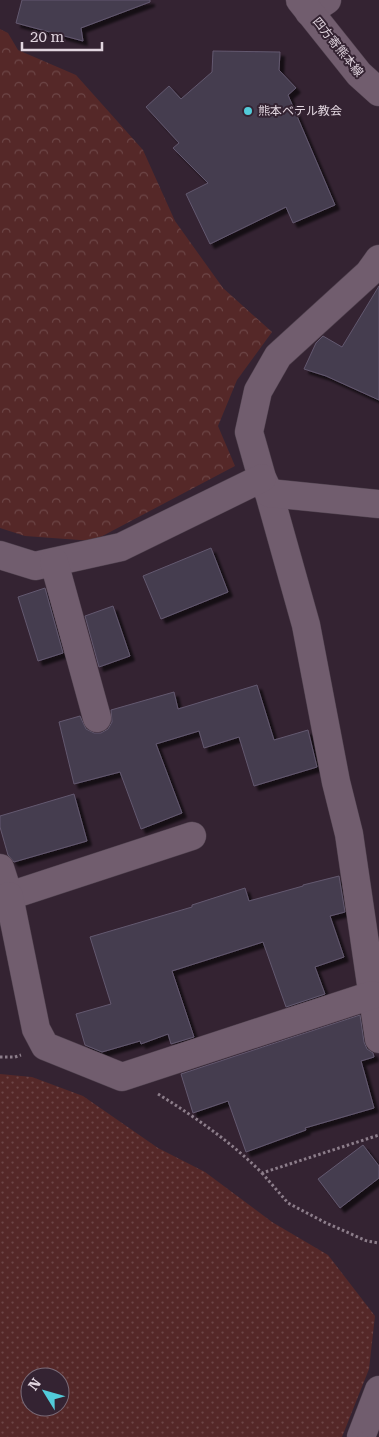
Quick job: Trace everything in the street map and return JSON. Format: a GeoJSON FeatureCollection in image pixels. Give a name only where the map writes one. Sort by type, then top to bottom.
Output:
{"type":"FeatureCollection","features":[{"type":"Feature","properties":{"kind":"street","name":"四方寄熊本線"},"geometry":{"type":"LineString","coordinates":[[312,4],[359,74],[379,92]]}},
{"type":"Feature","properties":{"kind":"street"},"geometry":{"type":"LineString","coordinates":[[379,259],[369,273],[278,356],[258,391],[249,432],[306,625],[336,782],[349,834],[379,1039]]}},
{"type":"Feature","properties":{"kind":"street"},"geometry":{"type":"LineString","coordinates":[[0,555],[35,566],[121,547],[266,486],[379,504]]}},
{"type":"Feature","properties":{"kind":"street"},"geometry":{"type":"LineString","coordinates":[[54,562],[97,718]]}},
{"type":"Feature","properties":{"kind":"street"},"geometry":{"type":"LineString","coordinates":[[9,896],[192,836]]}},
{"type":"Feature","properties":{"kind":"street"},"geometry":{"type":"LineString","coordinates":[[0,868],[9,896],[36,1029],[45,1046],[122,1078],[372,995]]}},
{"type":"Feature","properties":{"kind":"street"},"geometry":{"type":"LineString","coordinates":[[361,1437],[379,1390]]}},
{"type":"Feature","properties":{"kind":"path"},"geometry":{"type":"LineString","coordinates":[[122,1078],[152,1090],[195,1117],[242,1153],[288,1202],[326,1223],[367,1241],[379,1242]]}},
{"type":"Feature","properties":{"kind":"path"},"geometry":{"type":"LineString","coordinates":[[262,1173],[379,1135]]}},
{"type":"Feature","properties":{"kind":"green space"},"geometry":{"type":"Polygon","coordinates":[[[0,29],[8,33],[18,50],[76,75],[143,150],[175,221],[223,288],[272,332],[237,380],[218,426],[235,466],[93,541],[25,536],[0,528],[0,29]]]}},
{"type":"Feature","properties":{"kind":"green space"},"geometry":{"type":"Polygon","coordinates":[[[0,1074],[32,1077],[83,1096],[158,1148],[205,1172],[272,1222],[328,1255],[375,1316],[369,1369],[342,1437],[0,1437],[0,1074]]]}},
{"type":"Feature","properties":{"kind":"building"},"geometry":{"type":"Polygon","coordinates":[[[22,0],[150,0],[150,2],[81,28],[83,41],[16,23],[22,0]]]}},
{"type":"Feature","properties":{"kind":"building"},"geometry":{"type":"Polygon","coordinates":[[[213,51],[280,52],[279,70],[296,88],[288,95],[335,205],[293,223],[286,207],[210,244],[186,194],[208,183],[173,148],[179,143],[146,107],[169,86],[181,99],[212,72],[213,51]]]}},
{"type":"Feature","properties":{"kind":"building"},"geometry":{"type":"Polygon","coordinates":[[[379,286],[379,400],[326,376],[304,369],[316,343],[323,336],[342,347],[379,286]]]}},
{"type":"Feature","properties":{"kind":"building"},"geometry":{"type":"Polygon","coordinates":[[[211,548],[228,592],[161,619],[143,576],[211,548]]]}},
{"type":"Feature","properties":{"kind":"building"},"geometry":{"type":"Polygon","coordinates":[[[45,588],[63,653],[38,661],[18,597],[45,588]]]}},
{"type":"Feature","properties":{"kind":"building"},"geometry":{"type":"Polygon","coordinates":[[[113,606],[130,656],[99,667],[85,616],[113,606]]]}},
{"type":"Feature","properties":{"kind":"building"},"geometry":{"type":"Polygon","coordinates":[[[257,685],[274,740],[308,730],[317,767],[254,786],[239,737],[204,748],[199,731],[156,744],[182,813],[141,829],[120,772],[74,784],[59,722],[80,716],[86,729],[94,733],[101,733],[108,729],[112,722],[111,710],[174,692],[178,709],[257,685]]]}},
{"type":"Feature","properties":{"kind":"building"},"geometry":{"type":"Polygon","coordinates":[[[74,794],[87,841],[14,862],[8,855],[0,827],[0,816],[74,794]]]}},
{"type":"Feature","properties":{"kind":"building"},"geometry":{"type":"Polygon","coordinates":[[[339,876],[345,912],[330,916],[344,957],[315,967],[325,994],[286,1007],[263,942],[172,971],[194,1037],[171,1044],[168,1034],[141,1044],[140,1041],[102,1052],[85,1045],[76,1014],[111,1004],[90,937],[192,907],[192,905],[245,888],[249,901],[339,876]]]}},
{"type":"Feature","properties":{"kind":"building"},"geometry":{"type":"Polygon","coordinates":[[[360,1015],[364,1042],[374,1057],[361,1061],[374,1108],[305,1128],[306,1130],[246,1152],[228,1101],[193,1113],[181,1074],[360,1015]]]}},
{"type":"Feature","properties":{"kind":"building"},"geometry":{"type":"Polygon","coordinates":[[[363,1145],[379,1166],[379,1178],[340,1208],[318,1179],[363,1145]]]}},
{"type":"Feature","properties":{"kind":"place","name":"熊本ベテル教会"},"geometry":{"type":"Point","coordinates":[248,111]}}]}
